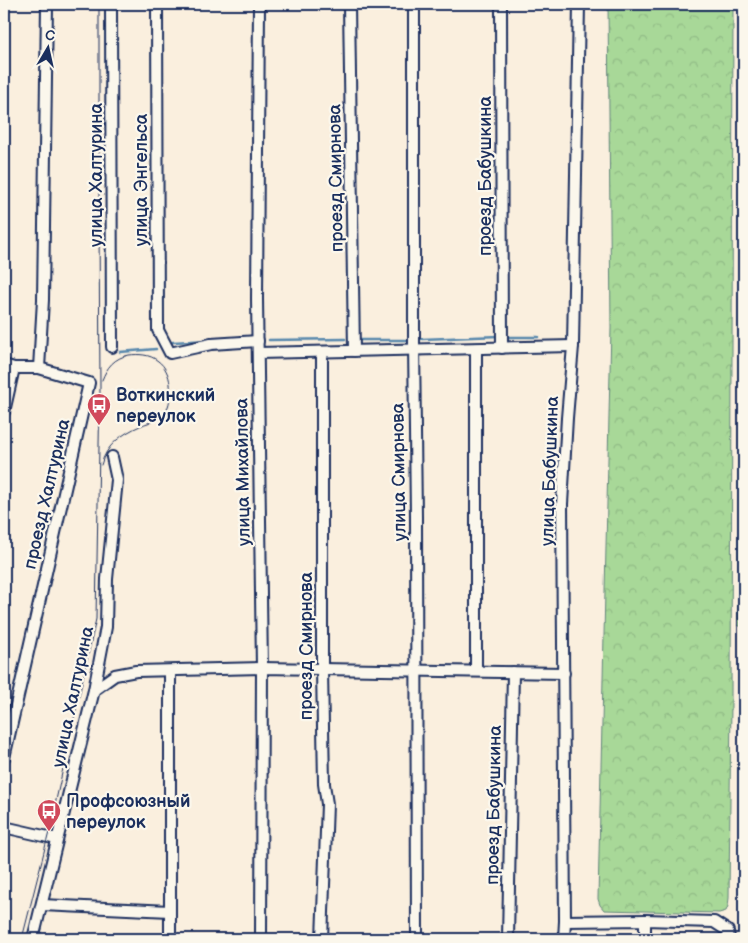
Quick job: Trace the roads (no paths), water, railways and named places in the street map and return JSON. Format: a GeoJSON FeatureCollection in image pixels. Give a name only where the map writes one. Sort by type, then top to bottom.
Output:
{"type":"FeatureCollection","features":[{"type":"Feature","properties":{"kind":"street"},"geometry":{"type":"LineString","coordinates":[[4,412],[9,367],[39,368],[42,300],[47,4]]}},
{"type":"Feature","properties":{"kind":"street","name":"улица Халтурина"},"geometry":{"type":"LineString","coordinates":[[111,4],[112,347]]}},
{"type":"Feature","properties":{"kind":"street","name":"улица Энгельса"},"geometry":{"type":"LineString","coordinates":[[157,4],[158,330],[170,353],[211,344],[258,341]]}},
{"type":"Feature","properties":{"kind":"street","name":"улица Михайлова"},"geometry":{"type":"LineString","coordinates":[[259,4],[257,298],[262,668],[261,939]]}},
{"type":"Feature","properties":{"kind":"street","name":"проезд Смирнова"},"geometry":{"type":"LineString","coordinates":[[349,4],[354,351]]}},
{"type":"Feature","properties":{"kind":"street","name":"улица Смирнова"},"geometry":{"type":"LineString","coordinates":[[414,4],[417,939]]}},
{"type":"Feature","properties":{"kind":"street","name":"проезд Бабушкина"},"geometry":{"type":"LineString","coordinates":[[500,4],[502,348]]}},
{"type":"Feature","properties":{"kind":"street","name":"улица Бабушкина"},"geometry":{"type":"LineString","coordinates":[[564,939],[562,504],[573,346],[579,4]]}},
{"type":"Feature","properties":{"kind":"street"},"geometry":{"type":"LineString","coordinates":[[258,353],[573,346]]}},
{"type":"Feature","properties":{"kind":"street"},"geometry":{"type":"LineString","coordinates":[[476,348],[476,671]]}},
{"type":"Feature","properties":{"kind":"street","name":"проезд Смирнова"},"geometry":{"type":"LineString","coordinates":[[322,352],[322,669],[324,784],[327,804],[322,939]]}},
{"type":"Feature","properties":{"kind":"street","name":"проезд Халтурина"},"geometry":{"type":"LineString","coordinates":[[4,758],[89,383],[39,368]]}},
{"type":"Feature","properties":{"kind":"street","name":"улица Халтурина"},"geometry":{"type":"LineString","coordinates":[[33,939],[94,690],[106,626],[107,579],[117,480],[112,458]]}},
{"type":"Feature","properties":{"kind":"street"},"geometry":{"type":"LineString","coordinates":[[94,690],[115,675],[136,671],[262,668],[564,672]]}},
{"type":"Feature","properties":{"kind":"street"},"geometry":{"type":"LineString","coordinates":[[170,671],[170,939]]}},
{"type":"Feature","properties":{"kind":"street","name":"проезд Бабушкина"},"geometry":{"type":"LineString","coordinates":[[508,939],[513,672]]}},
{"type":"Feature","properties":{"kind":"street"},"geometry":{"type":"LineString","coordinates":[[4,827],[57,839]]}},
{"type":"Feature","properties":{"kind":"street"},"geometry":{"type":"LineString","coordinates":[[42,906],[170,911]]}},
{"type":"Feature","properties":{"kind":"street"},"geometry":{"type":"LineString","coordinates":[[565,921],[645,920],[714,922],[728,935]]}},
{"type":"Feature","properties":{"kind":"street"},"geometry":{"type":"LineString","coordinates":[[645,920],[645,939]]}},
{"type":"Feature","properties":{"kind":"waterway"},"geometry":{"type":"LineString","coordinates":[[422,339],[499,336]]}},
{"type":"Feature","properties":{"kind":"waterway"},"geometry":{"type":"LineString","coordinates":[[508,337],[538,337]]}},
{"type":"Feature","properties":{"kind":"waterway"},"geometry":{"type":"LineString","coordinates":[[269,340],[345,339]]}},
{"type":"Feature","properties":{"kind":"waterway"},"geometry":{"type":"LineString","coordinates":[[173,342],[209,340]]}},
{"type":"Feature","properties":{"kind":"waterway"},"geometry":{"type":"LineString","coordinates":[[358,340],[406,340]]}},
{"type":"Feature","properties":{"kind":"waterway"},"geometry":{"type":"LineString","coordinates":[[120,352],[156,349]]}},
{"type":"Feature","properties":{"kind":"tram line"},"geometry":{"type":"LineString","coordinates":[[22,939],[49,832],[96,619],[100,388],[99,4]]}},
{"type":"Feature","properties":{"kind":"tram line"},"geometry":{"type":"LineString","coordinates":[[101,465],[103,458],[116,441],[133,429],[162,416],[169,404],[170,394],[168,374],[165,368],[158,361],[148,356],[129,355],[119,358],[109,367],[102,380]]}},
{"type":"Feature","properties":{"kind":"place","name":"Воткинский переулок"},"geometry":{"type":"Point","coordinates":[99,426]}},
{"type":"Feature","properties":{"kind":"place","name":"Профсоюзный переулок"},"geometry":{"type":"Point","coordinates":[49,832]}}]}
